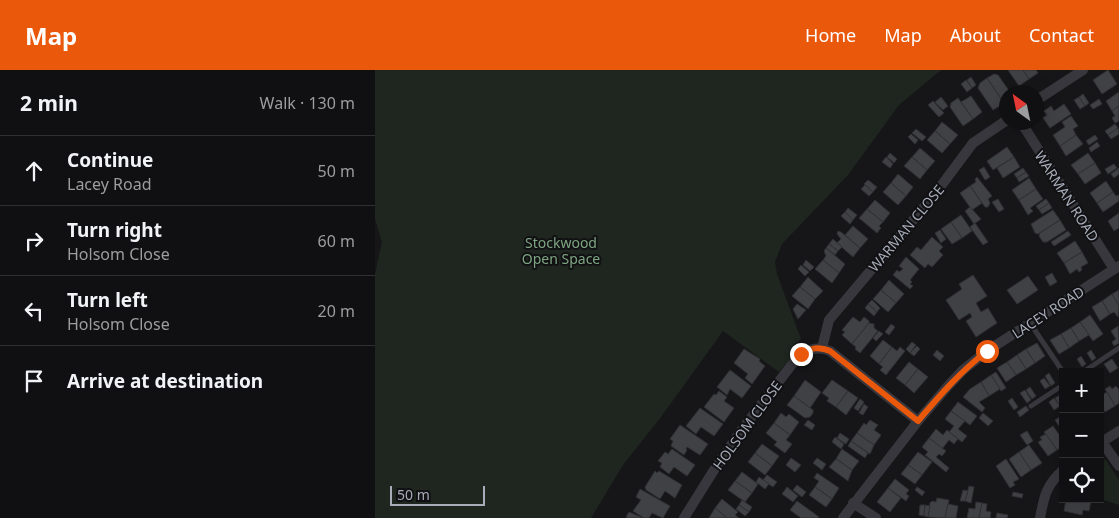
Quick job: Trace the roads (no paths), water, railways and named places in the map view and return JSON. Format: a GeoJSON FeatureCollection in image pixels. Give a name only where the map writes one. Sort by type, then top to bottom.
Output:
{"type":"FeatureCollection","features":[{"type":"Feature","properties":{"kind":"street"},"geometry":{"type":"LineString","coordinates":[[1044,95],[1083,70]]}},
{"type":"Feature","properties":{"kind":"street","name":"WARMAN CLOSE"},"geometry":{"type":"LineString","coordinates":[[822,348],[829,320],[935,194],[973,143],[999,125]]}},
{"type":"Feature","properties":{"kind":"street","name":"WARMAN ROAD"},"geometry":{"type":"LineString","coordinates":[[1026,130],[1117,268]]}},
{"type":"Feature","properties":{"kind":"street","name":"LACEY ROAD"},"geometry":{"type":"LineString","coordinates":[[843,518],[918,421],[963,370],[987,351],[1117,268]]}},
{"type":"Feature","properties":{"kind":"street"},"geometry":{"type":"LineString","coordinates":[[822,348],[830,351],[918,421]]}},
{"type":"Feature","properties":{"kind":"street","name":"HOLSOM CLOSE"},"geometry":{"type":"LineString","coordinates":[[684,518],[740,432],[801,354],[809,349],[822,348]]}},
{"type":"Feature","properties":{"kind":"street"},"geometry":{"type":"LineString","coordinates":[[1104,441],[1119,431]]}},
{"type":"Feature","properties":{"kind":"street"},"geometry":{"type":"LineString","coordinates":[[1104,447],[1119,466]]}},
{"type":"Feature","properties":{"kind":"street"},"geometry":{"type":"LineString","coordinates":[[1040,518],[1045,493],[1059,474]]}},
{"type":"Feature","properties":{"kind":"street"},"geometry":{"type":"LineString","coordinates":[[853,503],[876,518]]}},
{"type":"Feature","properties":{"kind":"lane"},"geometry":{"type":"LineString","coordinates":[[1030,323],[1060,368]]}},
{"type":"Feature","properties":{"kind":"lane"},"geometry":{"type":"LineString","coordinates":[[1089,368],[1119,348]]}},
{"type":"Feature","properties":{"kind":"lane"},"geometry":{"type":"LineString","coordinates":[[1031,406],[1059,388]]}},
{"type":"Feature","properties":{"kind":"park label","name":"Stockwood Open Space"},"geometry":{"type":"Point","coordinates":[561,250]}}]}
